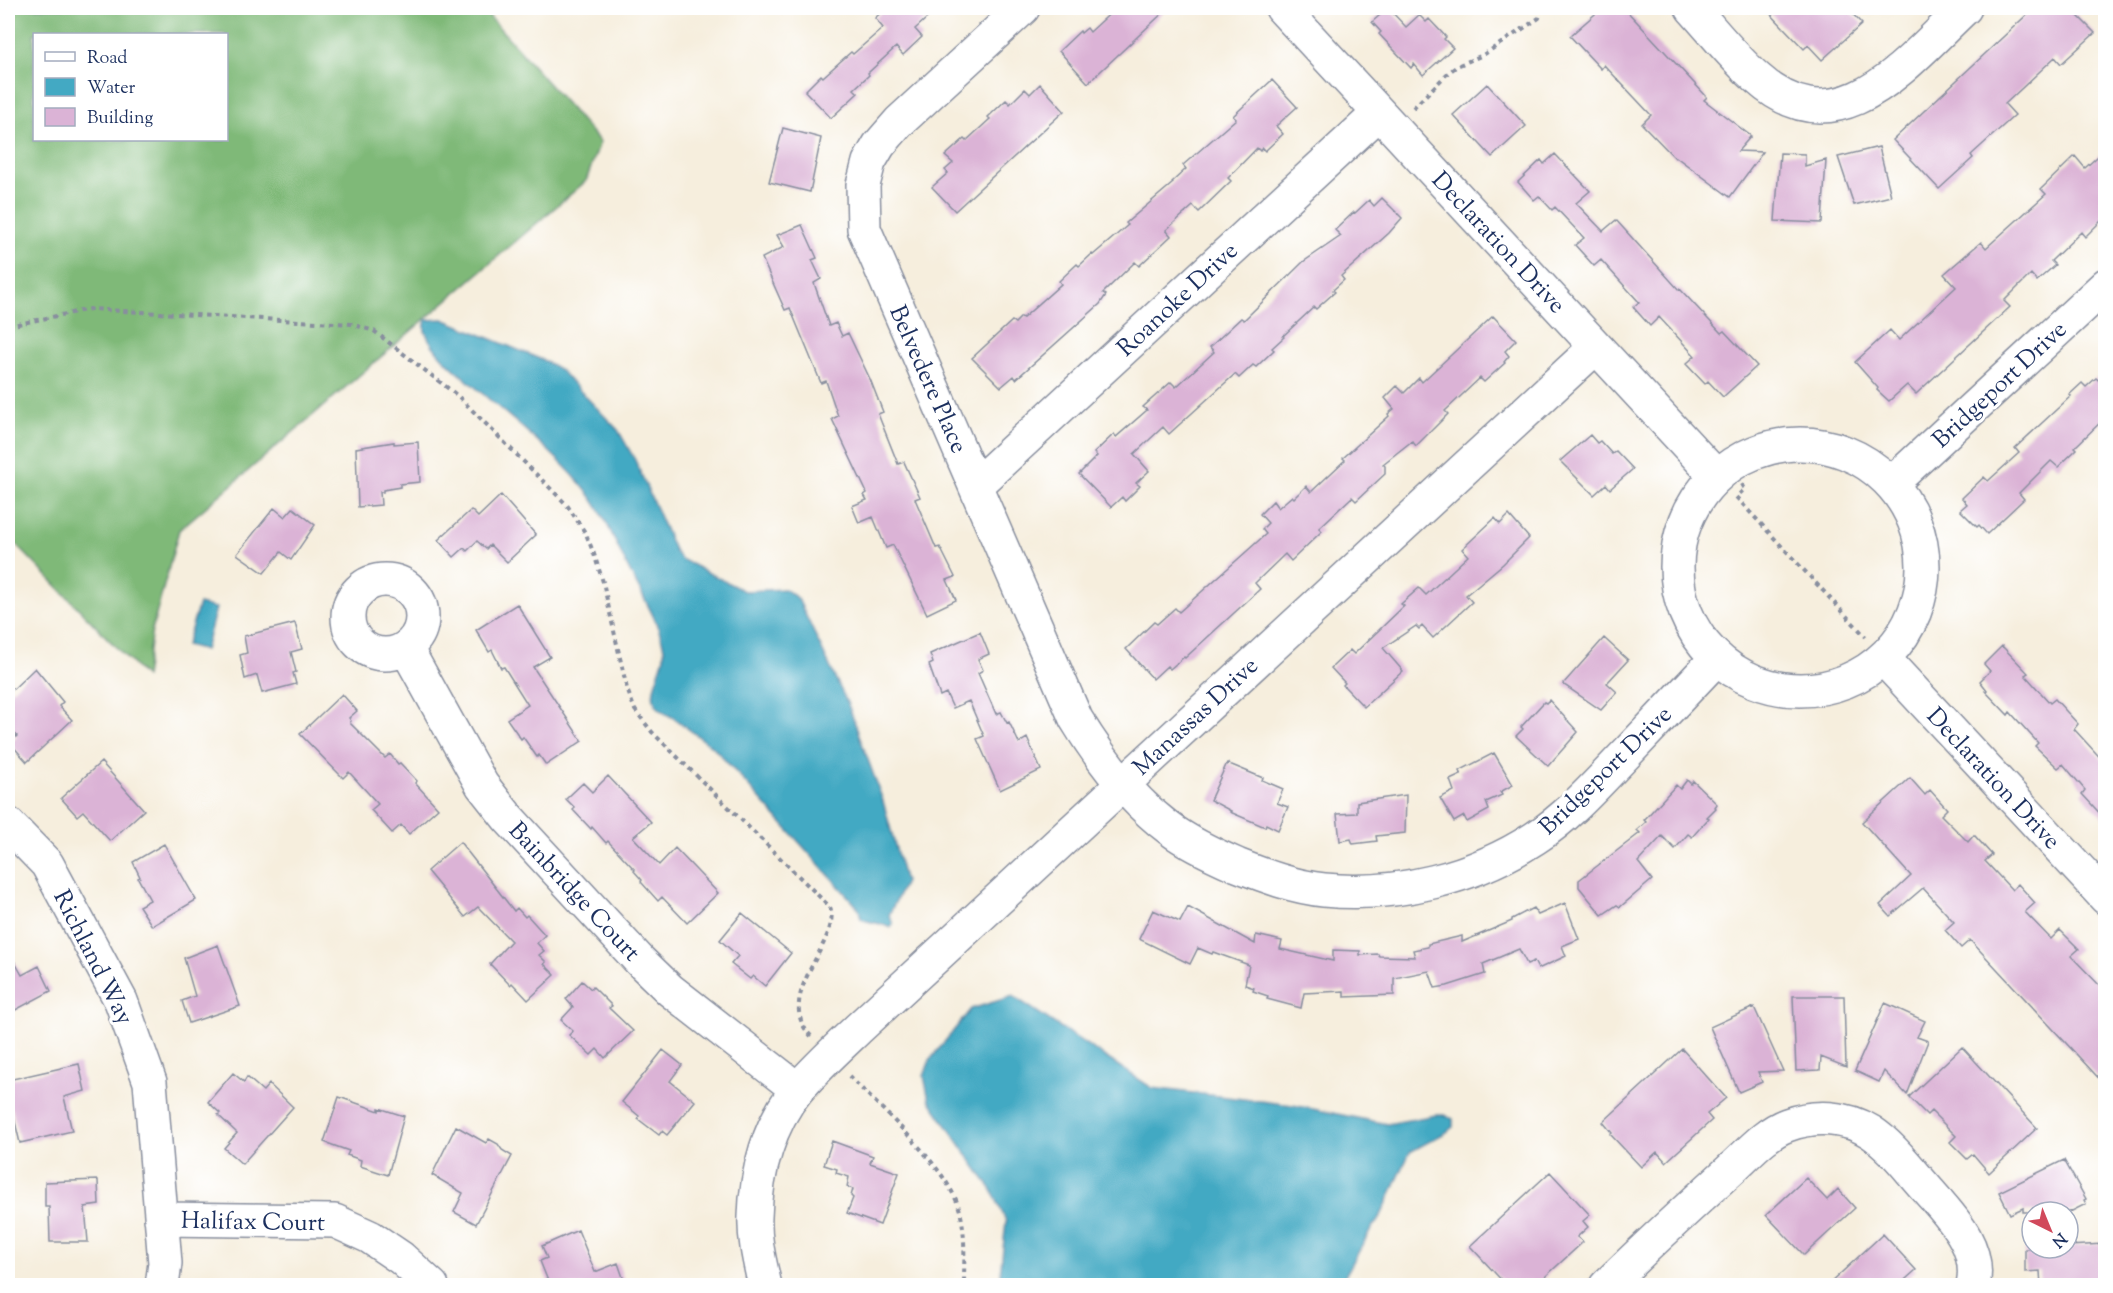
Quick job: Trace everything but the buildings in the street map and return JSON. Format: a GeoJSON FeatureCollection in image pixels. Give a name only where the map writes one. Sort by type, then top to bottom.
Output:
{"type":"FeatureCollection","features":[{"type":"Feature","properties":{"kind":"street","name":"Belvedere Place"},"geometry":{"type":"LineString","coordinates":[[1023,8],[899,122],[879,145],[869,162],[863,185],[864,229],[1076,719],[1090,742],[1122,783]]}},
{"type":"Feature","properties":{"kind":"street","name":"Declaration Drive"},"geometry":{"type":"LineString","coordinates":[[1282,8],[1596,347],[1728,479]]}},
{"type":"Feature","properties":{"kind":"street"},"geometry":{"type":"LineString","coordinates":[[1692,8],[1757,78],[1776,92],[1798,102],[1821,107],[1844,103],[1870,93],[1888,80],[1965,8]]}},
{"type":"Feature","properties":{"kind":"street","name":"Roanoke Drive"},"geometry":{"type":"LineString","coordinates":[[976,485],[1386,120]]}},
{"type":"Feature","properties":{"kind":"street","name":"Bridgeport Drive"},"geometry":{"type":"LineString","coordinates":[[1892,483],[2106,285]]}},
{"type":"Feature","properties":{"kind":"street","name":"Manassas Drive"},"geometry":{"type":"LineString","coordinates":[[765,1286],[758,1251],[755,1218],[759,1175],[770,1139],[783,1110],[797,1089],[1122,783],[1596,347]]}},
{"type":"Feature","properties":{"kind":"street"},"geometry":{"type":"LineString","coordinates":[[1805,444],[1829,447],[1854,456],[1876,469],[1892,483],[1914,517],[1921,539],[1923,566],[1921,589],[1914,614],[1901,637],[1877,650],[1863,672],[1841,683],[1817,689],[1791,690],[1762,686],[1747,680],[1715,660],[1704,648],[1691,626],[1680,598],[1677,574],[1679,544],[1687,518],[1699,496],[1728,479],[1734,463],[1758,451],[1805,444]]}},
{"type":"Feature","properties":{"kind":"street","name":"Bainbridge Court"},"geometry":{"type":"LineString","coordinates":[[405,648],[482,785],[507,818],[640,961],[670,990],[797,1089]]}},
{"type":"Feature","properties":{"kind":"street","name":"Declaration Drive"},"geometry":{"type":"LineString","coordinates":[[1877,650],[2106,898]]}},
{"type":"Feature","properties":{"kind":"street","name":"Bridgeport Drive"},"geometry":{"type":"LineString","coordinates":[[1122,783],[1170,829],[1211,854],[1264,876],[1323,890],[1383,890],[1415,886],[1449,878],[1487,864],[1537,837],[1595,787],[1715,660]]}},
{"type":"Feature","properties":{"kind":"street","name":"Richland Way"},"geometry":{"type":"LineString","coordinates":[[8,824],[47,864],[121,1001],[150,1082],[165,1263],[162,1286]]}},
{"type":"Feature","properties":{"kind":"street"},"geometry":{"type":"LineString","coordinates":[[1606,1286],[1762,1141],[1785,1126],[1810,1118],[1828,1118],[1850,1123],[1870,1131],[1889,1146],[1956,1222],[1966,1238],[1974,1263],[1973,1286]]}},
{"type":"Feature","properties":{"kind":"street","name":"Halifax Court"},"geometry":{"type":"LineString","coordinates":[[161,1220],[334,1221],[370,1237],[400,1258],[432,1286]]}},
{"type":"Feature","properties":{"kind":"path"},"geometry":{"type":"LineString","coordinates":[[1386,120],[1457,66],[1483,55],[1539,18],[1542,8]]}},
{"type":"Feature","properties":{"kind":"path"},"geometry":{"type":"LineString","coordinates":[[8,326],[90,309],[351,324],[380,335],[458,396],[552,488],[567,505],[586,534],[603,582],[627,689],[635,710],[652,732],[830,907],[832,920],[799,998],[802,1023],[807,1032],[939,1170],[952,1190],[964,1227],[964,1286]]}},
{"type":"Feature","properties":{"kind":"path"},"geometry":{"type":"LineString","coordinates":[[1728,479],[1745,489],[1736,497],[1877,650]]}},
{"type":"Feature","properties":{"kind":"green space"},"geometry":{"type":"Polygon","coordinates":[[[8,8],[482,8],[600,142],[586,181],[179,530],[152,630],[145,677],[8,536],[8,8]]]}},
{"type":"Feature","properties":{"kind":"water"},"geometry":{"type":"Polygon","coordinates":[[[443,319],[545,361],[559,369],[618,430],[635,460],[675,552],[681,559],[744,591],[785,589],[798,599],[849,707],[883,801],[905,882],[889,915],[893,924],[891,927],[861,919],[859,909],[854,903],[714,748],[661,710],[655,702],[653,694],[655,684],[664,657],[662,638],[600,510],[563,464],[454,369],[435,348],[424,326],[426,320],[443,319]]]}},
{"type":"Feature","properties":{"kind":"water"},"geometry":{"type":"Polygon","coordinates":[[[199,604],[216,608],[205,650],[186,645],[199,604]]]}},
{"type":"Feature","properties":{"kind":"water"},"geometry":{"type":"Polygon","coordinates":[[[1013,996],[1152,1088],[1293,1105],[1387,1124],[1445,1115],[1453,1119],[1453,1127],[1410,1152],[1379,1220],[1373,1226],[1340,1285],[999,1285],[1006,1221],[992,1190],[929,1100],[924,1076],[930,1060],[971,1009],[1013,996]]]}}]}
